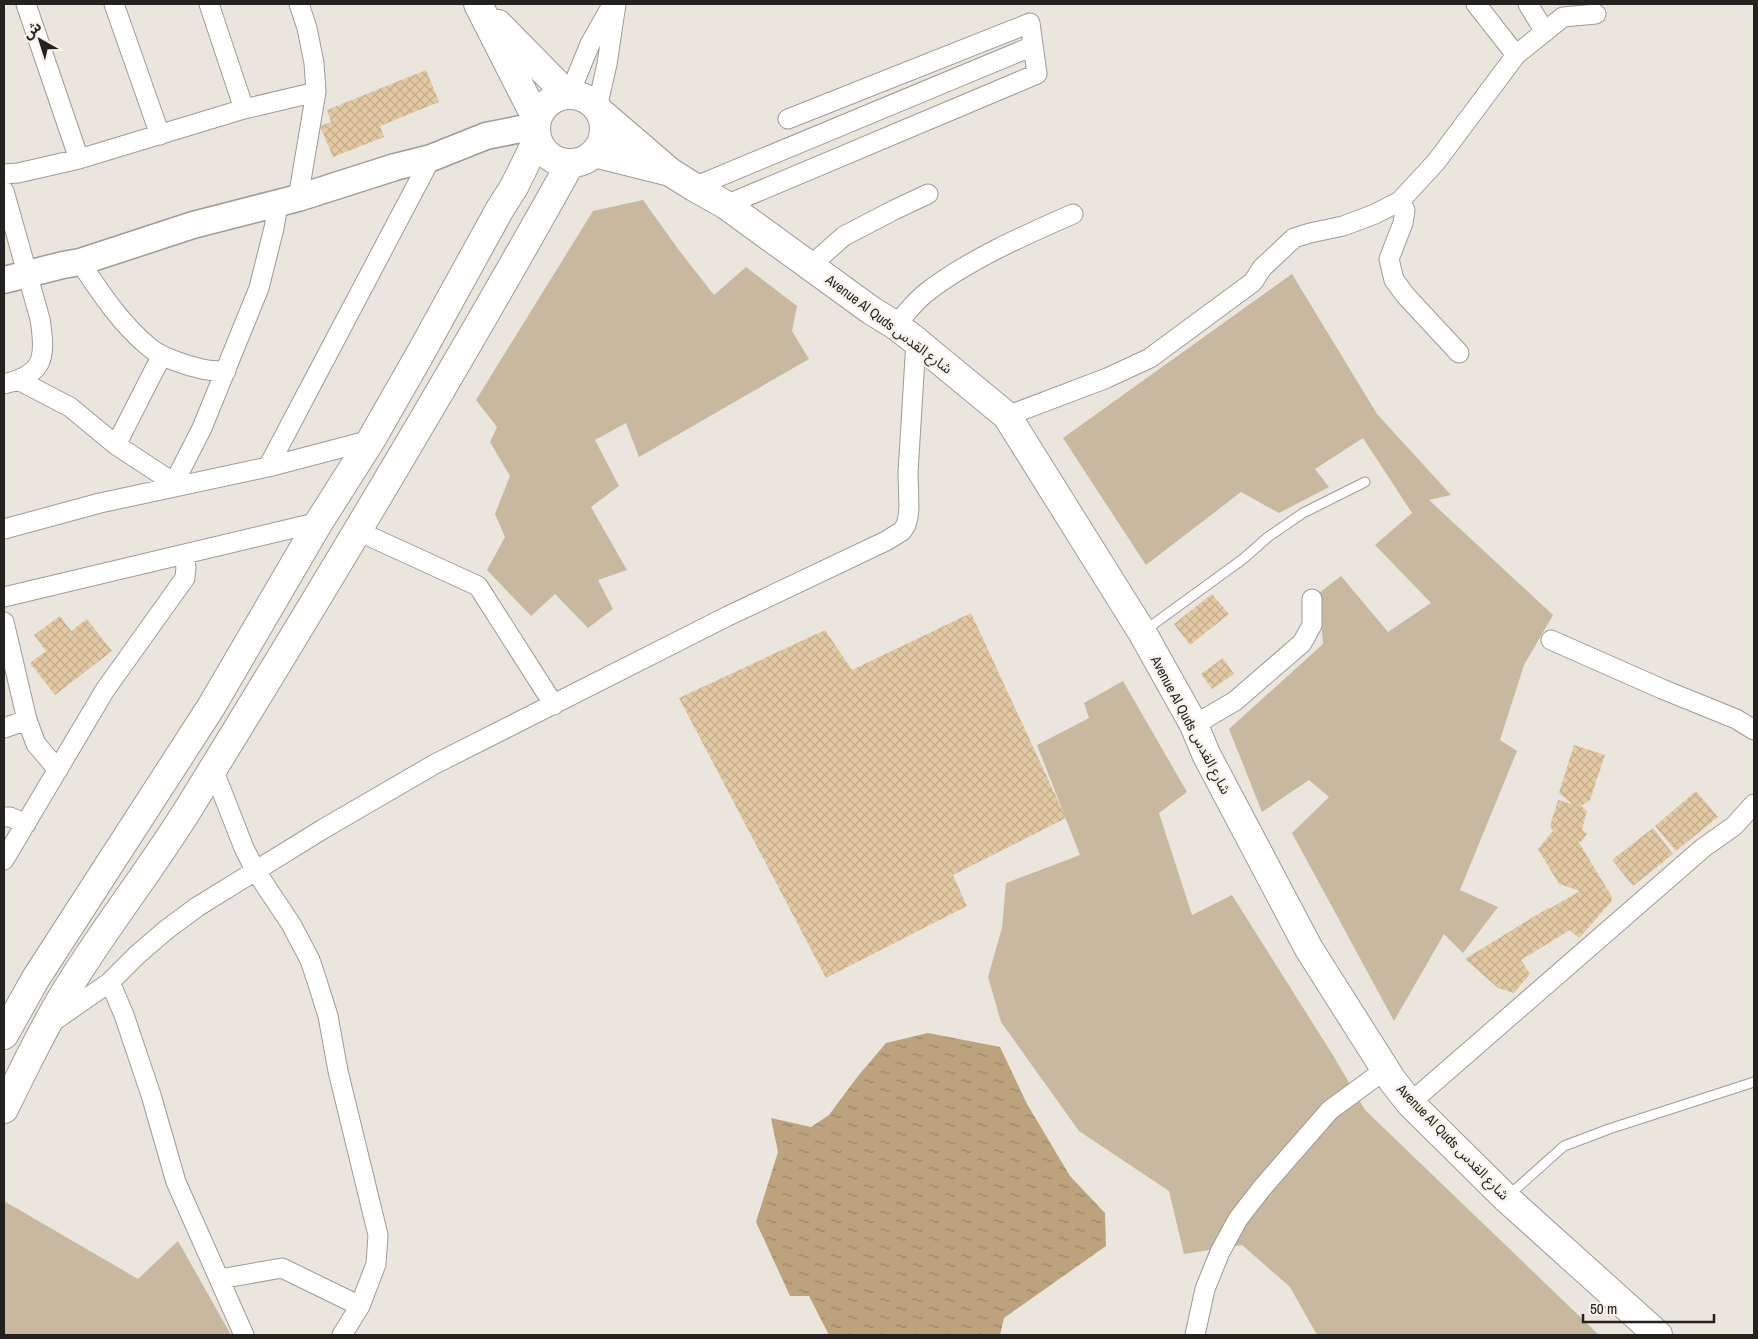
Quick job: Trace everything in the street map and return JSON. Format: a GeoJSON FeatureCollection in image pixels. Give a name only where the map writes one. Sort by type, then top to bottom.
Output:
{"type":"FeatureCollection","features":[{"type":"Feature","properties":{"kind":"main road"},"geometry":{"type":"LineString","coordinates":[[479,4],[567,95]]}},
{"type":"Feature","properties":{"kind":"main road"},"geometry":{"type":"LineString","coordinates":[[479,4],[537,129],[544,153],[556,161],[582,159]]}},
{"type":"Feature","properties":{"kind":"main road"},"geometry":{"type":"LineString","coordinates":[[4,1036],[36,978],[211,706],[319,522],[371,440],[514,187],[537,129],[543,108],[553,100],[567,95],[584,98],[598,109],[604,125],[602,140],[582,159],[522,249],[358,531],[213,769],[164,847],[108,925],[63,996],[4,1109]]}},
{"type":"Feature","properties":{"kind":"main road","name":"Avenue Al Quds شارع القدس"},"geometry":{"type":"LineString","coordinates":[[598,109],[670,172],[726,205],[872,311],[906,333],[1006,416],[1142,632],[1194,725],[1206,754],[1309,949],[1386,1070],[1410,1103],[1506,1198],[1658,1335]]}},
{"type":"Feature","properties":{"kind":"main road","name":"Avenue Al Quds شارع القدس"},"geometry":{"type":"LineString","coordinates":[[582,159],[670,172]]}},
{"type":"Feature","properties":{"kind":"street"},"geometry":{"type":"LineString","coordinates":[[26,4],[79,160]]}},
{"type":"Feature","properties":{"kind":"street"},"geometry":{"type":"LineString","coordinates":[[114,4],[160,135]]}},
{"type":"Feature","properties":{"kind":"street"},"geometry":{"type":"LineString","coordinates":[[209,4],[244,109]]}},
{"type":"Feature","properties":{"kind":"street"},"geometry":{"type":"LineString","coordinates":[[174,485],[202,428],[260,288],[274,228],[288,201],[316,92],[314,63],[300,4]]}},
{"type":"Feature","properties":{"kind":"street"},"geometry":{"type":"LineString","coordinates":[[567,95],[590,44],[614,4]]}},
{"type":"Feature","properties":{"kind":"street"},"geometry":{"type":"LineString","coordinates":[[598,109],[607,64],[614,4]]}},
{"type":"Feature","properties":{"kind":"street"},"geometry":{"type":"LineString","coordinates":[[1476,4],[1516,55]]}},
{"type":"Feature","properties":{"kind":"street"},"geometry":{"type":"LineString","coordinates":[[1528,4],[1545,32]]}},
{"type":"Feature","properties":{"kind":"street"},"geometry":{"type":"LineString","coordinates":[[1006,416],[1107,378],[1150,358],[1253,282],[1262,268],[1294,238],[1343,226],[1375,214],[1400,201],[1413,184],[1436,162],[1516,55],[1563,17],[1596,14]]}},
{"type":"Feature","properties":{"kind":"street"},"geometry":{"type":"LineString","coordinates":[[726,205],[1037,74],[1030,23],[788,119]]}},
{"type":"Feature","properties":{"kind":"street"},"geometry":{"type":"LineString","coordinates":[[694,187],[1033,46]]}},
{"type":"Feature","properties":{"kind":"street"},"geometry":{"type":"LineString","coordinates":[[4,174],[18,173],[79,160],[244,109],[316,92]]}},
{"type":"Feature","properties":{"kind":"street"},"geometry":{"type":"LineString","coordinates":[[16,276],[80,262],[193,226],[288,201],[394,167],[431,158],[486,136],[537,129]]}},
{"type":"Feature","properties":{"kind":"street"},"geometry":{"type":"LineString","coordinates":[[268,467],[431,158]]}},
{"type":"Feature","properties":{"kind":"street"},"geometry":{"type":"LineString","coordinates":[[4,192],[16,276],[40,319],[43,340],[41,362],[37,367],[11,382]]}},
{"type":"Feature","properties":{"kind":"street"},"geometry":{"type":"LineString","coordinates":[[810,266],[844,236],[928,194]]}},
{"type":"Feature","properties":{"kind":"street"},"geometry":{"type":"LineString","coordinates":[[1400,201],[1405,210],[1403,223],[1389,259],[1394,280],[1406,296],[1459,353]]}},
{"type":"Feature","properties":{"kind":"street"},"geometry":{"type":"LineString","coordinates":[[47,1025],[110,982],[166,930],[197,907],[390,789],[435,764],[728,616],[886,541],[902,531],[906,525],[909,507],[906,333],[926,292],[957,271],[1024,235],[1073,214]]}},
{"type":"Feature","properties":{"kind":"street"},"geometry":{"type":"LineString","coordinates":[[80,262],[99,292],[115,312],[150,348],[203,369],[226,371]]}},
{"type":"Feature","properties":{"kind":"street"},"geometry":{"type":"LineString","coordinates":[[116,445],[162,354]]}},
{"type":"Feature","properties":{"kind":"street"},"geometry":{"type":"LineString","coordinates":[[11,382],[70,407],[116,445],[174,485]]}},
{"type":"Feature","properties":{"kind":"street"},"geometry":{"type":"LineString","coordinates":[[4,529],[174,485],[268,467],[371,440]]}},
{"type":"Feature","properties":{"kind":"street"},"geometry":{"type":"LineString","coordinates":[[4,597],[319,522]]}},
{"type":"Feature","properties":{"kind":"street"},"geometry":{"type":"LineString","coordinates":[[358,531],[478,586],[554,705]]}},
{"type":"Feature","properties":{"kind":"street"},"geometry":{"type":"LineString","coordinates":[[4,860],[105,690],[185,578],[186,567],[183,555]]}},
{"type":"Feature","properties":{"kind":"street"},"geometry":{"type":"LineString","coordinates":[[1194,725],[1234,701],[1302,643],[1312,625],[1312,599]]}},
{"type":"Feature","properties":{"kind":"street"},"geometry":{"type":"LineString","coordinates":[[4,622],[27,720],[36,744],[58,770]]}},
{"type":"Feature","properties":{"kind":"street"},"geometry":{"type":"LineString","coordinates":[[1551,640],[1736,719],[1754,730]]}},
{"type":"Feature","properties":{"kind":"street"},"geometry":{"type":"LineString","coordinates":[[4,728],[27,720]]}},
{"type":"Feature","properties":{"kind":"street"},"geometry":{"type":"LineString","coordinates":[[213,769],[236,831],[255,870],[291,924],[312,967],[328,1016],[338,1071],[378,1235],[376,1264],[360,1306],[342,1335]]}},
{"type":"Feature","properties":{"kind":"street"},"geometry":{"type":"LineString","coordinates":[[1410,1103],[1703,848],[1734,826],[1754,804]]}},
{"type":"Feature","properties":{"kind":"street"},"geometry":{"type":"LineString","coordinates":[[4,817],[10,817],[26,824]]}},
{"type":"Feature","properties":{"kind":"street"},"geometry":{"type":"LineString","coordinates":[[110,982],[124,1015],[142,1068],[176,1182],[244,1335]]}},
{"type":"Feature","properties":{"kind":"street"},"geometry":{"type":"LineString","coordinates":[[1195,1335],[1204,1289],[1220,1252],[1238,1219],[1262,1188],[1330,1110],[1386,1070]]}},
{"type":"Feature","properties":{"kind":"street"},"geometry":{"type":"LineString","coordinates":[[220,1279],[282,1268],[360,1306]]}},
{"type":"Feature","properties":{"kind":"lane"},"geometry":{"type":"LineString","coordinates":[[1142,632],[1303,513],[1365,482]]}},
{"type":"Feature","properties":{"kind":"lane"},"geometry":{"type":"LineString","coordinates":[[1506,1198],[1564,1146],[1609,1128],[1754,1082]]}},
{"type":"Feature","properties":{"kind":"shaded area"},"geometry":{"type":"Polygon","coordinates":[[[643,200],[714,295],[746,267],[797,306],[792,331],[809,359],[639,457],[626,423],[595,440],[619,486],[591,507],[627,570],[598,580],[613,609],[588,628],[555,594],[531,616],[487,570],[505,537],[495,514],[510,476],[490,442],[497,427],[476,400],[593,211],[643,200]]]}},
{"type":"Feature","properties":{"kind":"shaded area"},"geometry":{"type":"Polygon","coordinates":[[[1292,274],[1377,414],[1451,495],[1429,500],[1553,615],[1524,665],[1500,740],[1517,751],[1460,890],[1498,907],[1463,953],[1444,934],[1394,1021],[1292,833],[1329,797],[1309,780],[1262,812],[1229,729],[1323,644],[1319,593],[1341,576],[1388,632],[1431,603],[1375,545],[1412,513],[1363,438],[1315,469],[1329,487],[1279,513],[1241,492],[1146,565],[1063,438],[1292,274]]]}},
{"type":"Feature","properties":{"kind":"shaded area"},"geometry":{"type":"Polygon","coordinates":[[[1123,681],[1187,792],[1159,813],[1192,915],[1232,895],[1334,1057],[1365,1110],[1599,1335],[1317,1335],[1290,1287],[1242,1245],[1184,1254],[1169,1191],[1079,1131],[1001,1022],[988,977],[1002,928],[1006,883],[1080,855],[1037,745],[1089,718],[1084,703],[1123,681]]]}},
{"type":"Feature","properties":{"kind":"shaded area"},"geometry":{"type":"Polygon","coordinates":[[[4,1201],[138,1279],[178,1241],[231,1335],[4,1335],[4,1201]]]}},
{"type":"Feature","properties":{"kind":"water"},"geometry":{"type":"Polygon","coordinates":[[[928,1033],[1000,1047],[1027,1104],[1070,1176],[1105,1213],[1106,1246],[1004,1318],[1000,1335],[829,1335],[809,1296],[790,1296],[756,1222],[778,1152],[771,1118],[811,1127],[829,1115],[886,1043],[928,1033]]]}},
{"type":"Feature","properties":{"kind":"building"},"geometry":{"type":"Polygon","coordinates":[[[426,70],[439,102],[380,126],[384,137],[333,157],[320,126],[331,122],[327,110],[426,70]]]}},
{"type":"Feature","properties":{"kind":"building"},"geometry":{"type":"Polygon","coordinates":[[[1212,594],[1229,614],[1190,645],[1174,624],[1212,594]]]}},
{"type":"Feature","properties":{"kind":"building"},"geometry":{"type":"Polygon","coordinates":[[[971,613],[1066,818],[953,875],[967,906],[826,978],[679,698],[825,630],[852,670],[971,613]]]}},
{"type":"Feature","properties":{"kind":"building"},"geometry":{"type":"Polygon","coordinates":[[[60,616],[71,631],[87,619],[112,651],[55,695],[30,663],[46,651],[34,635],[60,616]]]}},
{"type":"Feature","properties":{"kind":"building"},"geometry":{"type":"Polygon","coordinates":[[[1223,658],[1234,674],[1212,689],[1201,674],[1223,658]]]}},
{"type":"Feature","properties":{"kind":"building"},"geometry":{"type":"Polygon","coordinates":[[[1574,745],[1605,755],[1590,800],[1581,806],[1587,811],[1582,829],[1587,834],[1581,842],[1578,841],[1612,897],[1611,902],[1579,938],[1570,930],[1521,960],[1530,974],[1514,993],[1498,988],[1465,959],[1548,908],[1580,891],[1559,884],[1538,849],[1553,831],[1550,826],[1558,800],[1572,804],[1559,793],[1574,745]]]}},
{"type":"Feature","properties":{"kind":"building"},"geometry":{"type":"Polygon","coordinates":[[[1696,791],[1718,817],[1676,851],[1655,826],[1696,791]]]}},
{"type":"Feature","properties":{"kind":"building"},"geometry":{"type":"Polygon","coordinates":[[[1653,828],[1673,854],[1633,886],[1612,860],[1653,828]]]}}]}
